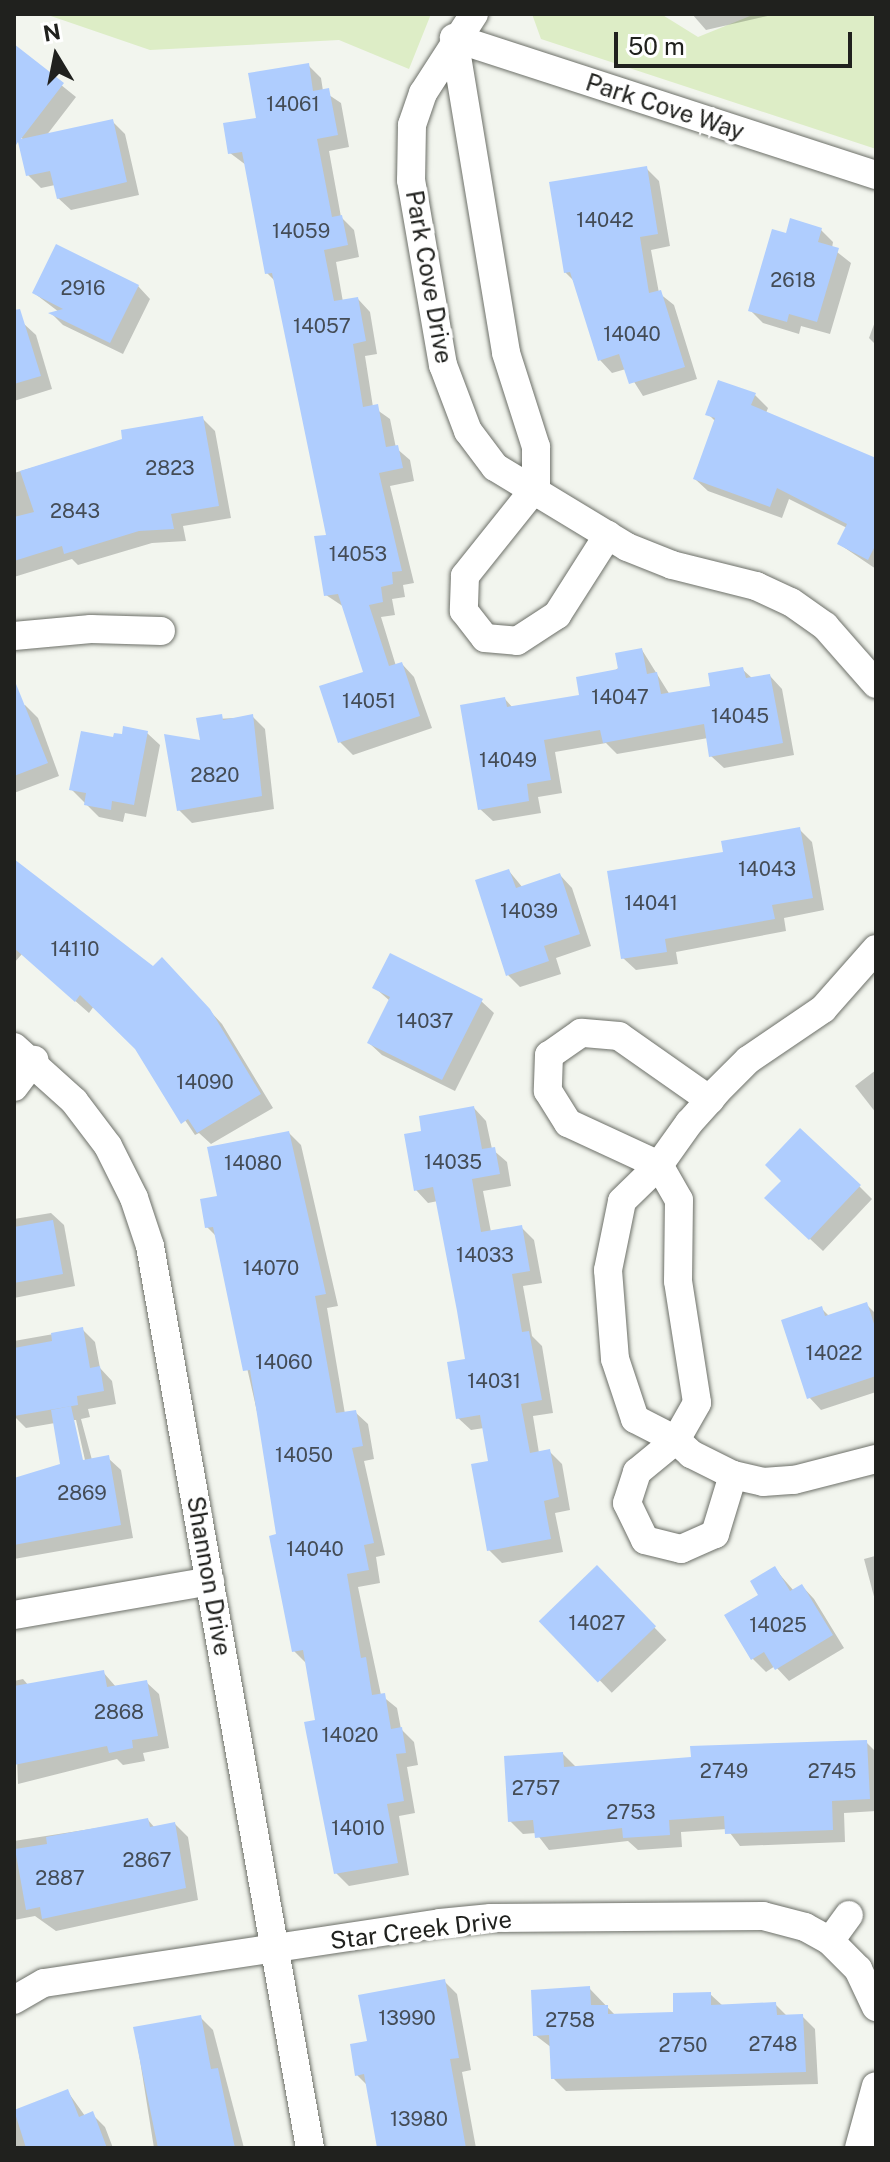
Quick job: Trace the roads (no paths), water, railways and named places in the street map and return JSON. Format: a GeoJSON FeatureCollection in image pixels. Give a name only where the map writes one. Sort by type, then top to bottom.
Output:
{"type":"FeatureCollection","features":[{"type":"Feature","properties":{"kind":"street","name":"Park Cove Drive"},"geometry":{"type":"LineString","coordinates":[[474,14],[454,38],[423,93],[412,125],[411,180],[440,350],[468,431],[495,467],[536,487],[608,535],[672,565],[756,586],[791,602],[825,626],[876,684]]}},
{"type":"Feature","properties":{"kind":"street","name":"Park Cove Way"},"geometry":{"type":"LineString","coordinates":[[454,38],[876,175]]}},
{"type":"Feature","properties":{"kind":"street"},"geometry":{"type":"LineString","coordinates":[[454,38],[506,353],[536,447],[536,487],[465,576],[464,611],[485,638],[517,641],[557,615],[608,535]]}},
{"type":"Feature","properties":{"kind":"street"},"geometry":{"type":"LineString","coordinates":[[14,636],[91,629],[161,631]]}},
{"type":"Feature","properties":{"kind":"street"},"geometry":{"type":"LineString","coordinates":[[876,949],[823,1009],[748,1060],[710,1100],[659,1165],[622,1201],[608,1270],[615,1359],[635,1419],[733,1475],[763,1482],[794,1480],[876,1459]]}},
{"type":"Feature","properties":{"kind":"street"},"geometry":{"type":"LineString","coordinates":[[710,1100],[619,1036],[581,1033],[549,1055],[548,1091],[568,1123],[659,1165],[679,1200],[678,1281],[697,1403],[676,1440],[637,1472],[627,1503],[645,1540],[681,1549],[715,1534],[733,1475]]}},
{"type":"Feature","properties":{"kind":"street"},"geometry":{"type":"LineString","coordinates":[[14,1087],[24,1054]]}},
{"type":"Feature","properties":{"kind":"street","name":"Shannon Drive"},"geometry":{"type":"LineString","coordinates":[[24,1054],[74,1101],[108,1146],[134,1198],[150,1246],[310,2148]]}},
{"type":"Feature","properties":{"kind":"street"},"geometry":{"type":"LineString","coordinates":[[14,1615],[210,1581]]}},
{"type":"Feature","properties":{"kind":"street"},"geometry":{"type":"LineString","coordinates":[[830,1941],[849,1915]]}},
{"type":"Feature","properties":{"kind":"street","name":"Star Creek Drive"},"geometry":{"type":"LineString","coordinates":[[14,2000],[44,1983],[491,1918],[763,1916],[805,1927],[830,1941],[858,1969],[876,2007]]}},
{"type":"Feature","properties":{"kind":"street"},"geometry":{"type":"LineString","coordinates":[[859,2148],[876,2086]]}}]}
